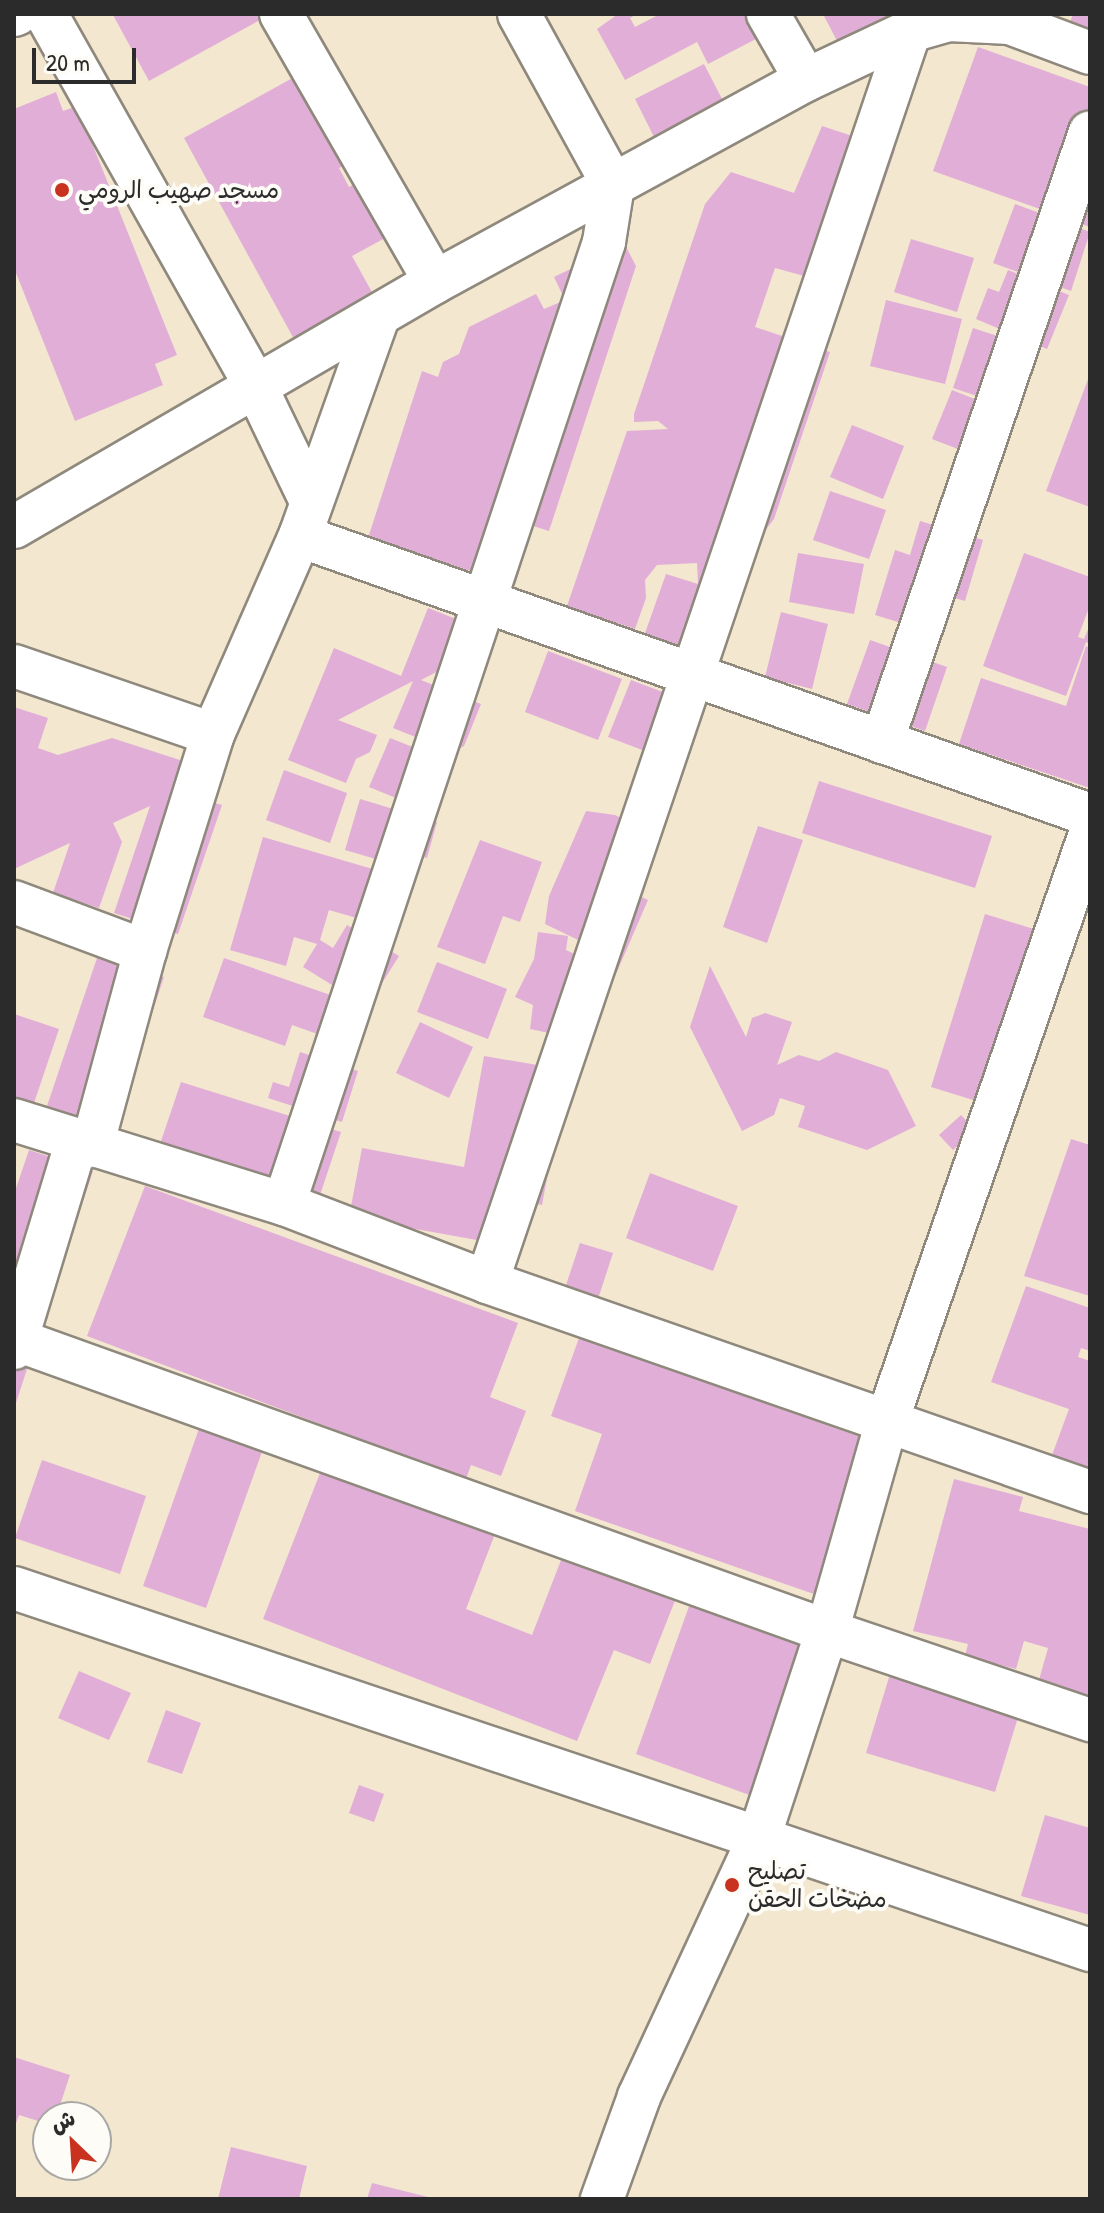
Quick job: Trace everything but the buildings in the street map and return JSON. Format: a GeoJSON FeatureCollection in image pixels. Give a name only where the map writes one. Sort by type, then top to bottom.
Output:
{"type":"FeatureCollection","features":[{"type":"Feature","properties":{"kind":"street"},"geometry":{"type":"LineString","coordinates":[[46,14],[257,389],[305,518],[488,603],[1090,815]]}},
{"type":"Feature","properties":{"kind":"street"},"geometry":{"type":"LineString","coordinates":[[281,14],[435,282]]}},
{"type":"Feature","properties":{"kind":"street"},"geometry":{"type":"LineString","coordinates":[[284,1204],[488,603],[604,242],[613,185],[519,14]]}},
{"type":"Feature","properties":{"kind":"street"},"geometry":{"type":"LineString","coordinates":[[768,14],[806,80]]}},
{"type":"Feature","properties":{"kind":"street"},"geometry":{"type":"LineString","coordinates":[[14,527],[257,389],[435,282],[806,80],[910,31],[948,20],[1008,18],[1090,53]]}},
{"type":"Feature","properties":{"kind":"street"},"geometry":{"type":"LineString","coordinates":[[487,1282],[690,674],[910,31]]}},
{"type":"Feature","properties":{"kind":"street"},"geometry":{"type":"LineString","coordinates":[[882,742],[1090,132]]}},
{"type":"Feature","properties":{"kind":"street"},"geometry":{"type":"LineString","coordinates":[[378,317],[305,518],[213,734],[84,1144],[15,1342],[827,1631],[1090,1720]]}},
{"type":"Feature","properties":{"kind":"street"},"geometry":{"type":"LineString","coordinates":[[14,666],[213,734]]}},
{"type":"Feature","properties":{"kind":"street"},"geometry":{"type":"LineString","coordinates":[[602,2199],[639,2097],[759,1838],[827,1631],[887,1421],[1090,834]]}},
{"type":"Feature","properties":{"kind":"street"},"geometry":{"type":"LineString","coordinates":[[14,902],[145,951]]}},
{"type":"Feature","properties":{"kind":"street"},"geometry":{"type":"LineString","coordinates":[[14,1120],[284,1204],[487,1282],[1090,1492]]}},
{"type":"Feature","properties":{"kind":"street"},"geometry":{"type":"LineString","coordinates":[[14,1588],[1090,1950]]}},
{"type":"Feature","properties":{"kind":"place","name":"مسجد صهيب الرومي"},"geometry":{"type":"Point","coordinates":[62,190]}},
{"type":"Feature","properties":{"kind":"place","name":"تصليح مضخات الحقن"},"geometry":{"type":"Point","coordinates":[732,1885]}}]}
